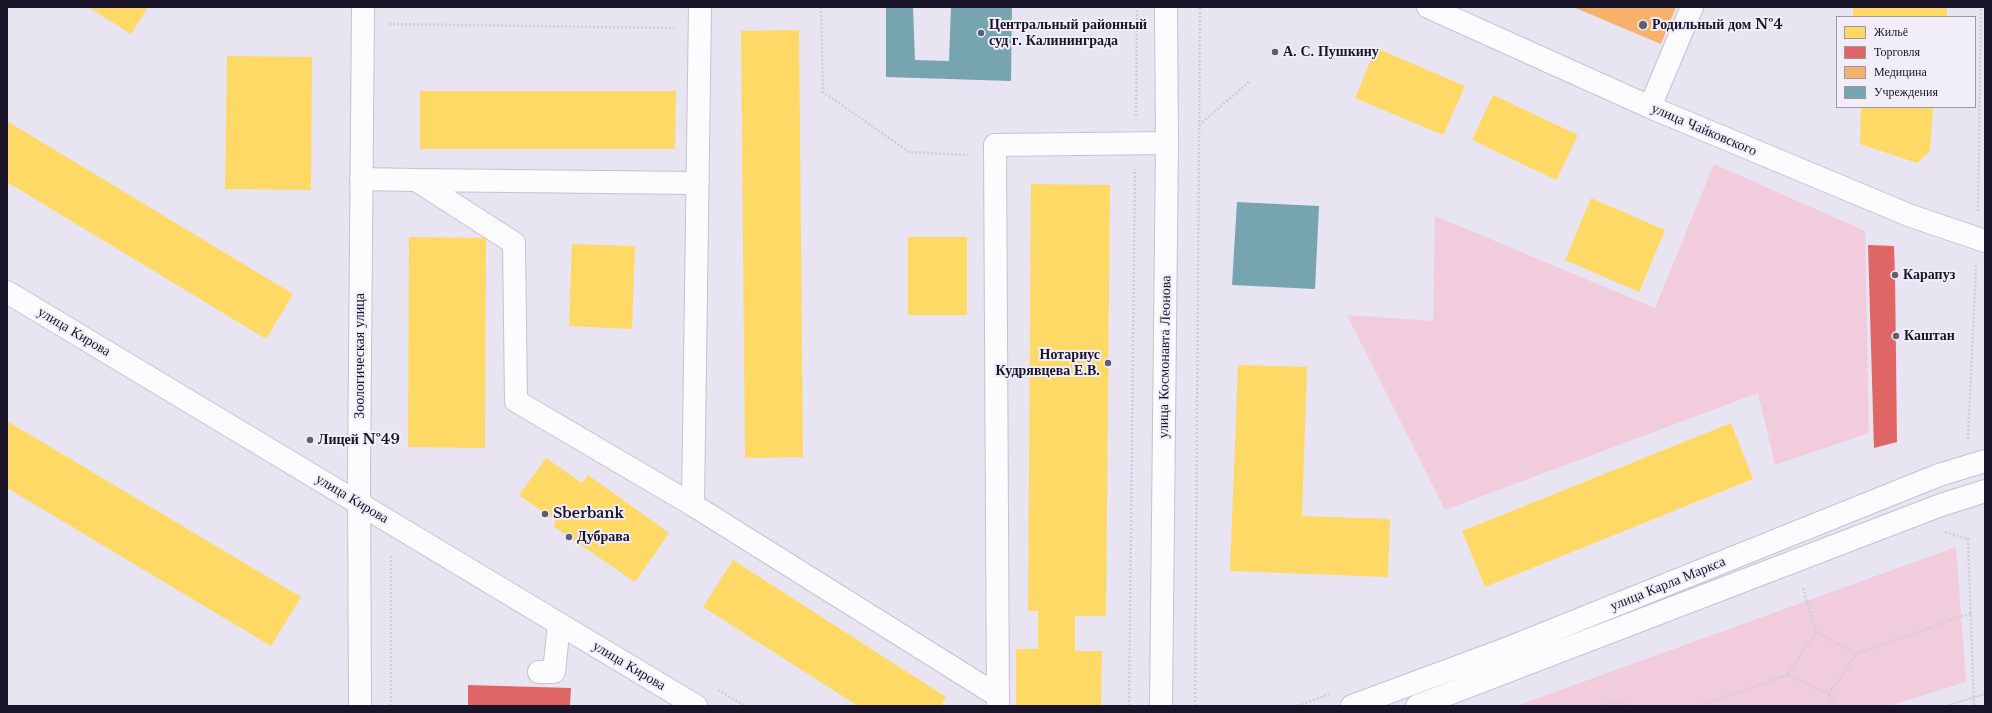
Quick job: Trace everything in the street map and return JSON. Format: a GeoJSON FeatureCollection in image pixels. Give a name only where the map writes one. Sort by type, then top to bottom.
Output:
{"type":"FeatureCollection","features":[{"type":"Feature","properties":{"kind":"main road","name":"Зоологическая улица"},"geometry":{"type":"LineString","coordinates":[[360,706],[359,504],[363,7]]}},
{"type":"Feature","properties":{"kind":"main road","name":"улица Космонавта Леонова"},"geometry":{"type":"LineString","coordinates":[[1160,706],[1167,143],[1166,7]]}},
{"type":"Feature","properties":{"kind":"main road","name":"улица Чайковского"},"geometry":{"type":"LineString","coordinates":[[1428,7],[1467,15],[1650,107],[1911,216],[1985,241]]}},
{"type":"Feature","properties":{"kind":"main road"},"geometry":{"type":"LineString","coordinates":[[1650,107],[1692,7]]}},
{"type":"Feature","properties":{"kind":"main road"},"geometry":{"type":"LineString","coordinates":[[693,506],[700,18]]}},
{"type":"Feature","properties":{"kind":"main road"},"geometry":{"type":"LineString","coordinates":[[998,701],[995,145],[1167,143]]}},
{"type":"Feature","properties":{"kind":"main road"},"geometry":{"type":"LineString","coordinates":[[361,179],[698,183]]}},
{"type":"Feature","properties":{"kind":"main road"},"geometry":{"type":"LineString","coordinates":[[416,180],[514,243],[516,401],[693,506],[998,701]]}},
{"type":"Feature","properties":{"kind":"main road","name":"улица Кирова"},"geometry":{"type":"LineString","coordinates":[[7,292],[696,706]]}},
{"type":"Feature","properties":{"kind":"main road","name":"улица Карла Маркса"},"geometry":{"type":"LineString","coordinates":[[1352,706],[1511,647],[1939,475],[1985,461]]}},
{"type":"Feature","properties":{"kind":"main road","name":"улица Карла Маркса"},"geometry":{"type":"LineString","coordinates":[[1417,706],[1906,518],[1985,491]]}},
{"type":"Feature","properties":{"kind":"main road"},"geometry":{"type":"LineString","coordinates":[[539,672],[554,672],[559,624]]}},
{"type":"Feature","properties":{"kind":"path"},"geometry":{"type":"LineString","coordinates":[[820,7],[823,92],[909,152],[995,156]]}},
{"type":"Feature","properties":{"kind":"path"},"geometry":{"type":"LineString","coordinates":[[1129,706],[1137,7]]}},
{"type":"Feature","properties":{"kind":"path"},"geometry":{"type":"LineString","coordinates":[[1195,706],[1200,7]]}},
{"type":"Feature","properties":{"kind":"path"},"geometry":{"type":"LineString","coordinates":[[387,24],[700,18]]}},
{"type":"Feature","properties":{"kind":"path"},"geometry":{"type":"LineString","coordinates":[[1199,125],[1249,82]]}},
{"type":"Feature","properties":{"kind":"path"},"geometry":{"type":"LineString","coordinates":[[1943,532],[1968,538],[1974,706]]}},
{"type":"Feature","properties":{"kind":"path"},"geometry":{"type":"LineString","coordinates":[[390,706],[391,556]]}},
{"type":"Feature","properties":{"kind":"path"},"geometry":{"type":"LineString","coordinates":[[1803,588],[1816,632],[1857,654]]}},
{"type":"Feature","properties":{"kind":"path"},"geometry":{"type":"LineString","coordinates":[[1829,694],[1857,654],[1971,613]]}},
{"type":"Feature","properties":{"kind":"path"},"geometry":{"type":"LineString","coordinates":[[1699,706],[1787,675],[1816,632]]}},
{"type":"Feature","properties":{"kind":"path"},"geometry":{"type":"LineString","coordinates":[[1787,675],[1829,694],[1836,706]]}},
{"type":"Feature","properties":{"kind":"path"},"geometry":{"type":"LineString","coordinates":[[1601,706],[1616,701],[1631,706]]}},
{"type":"Feature","properties":{"kind":"shaded area"},"geometry":{"type":"Polygon","coordinates":[[[1714,164],[1865,231],[1869,433],[1775,465],[1758,393],[1445,510],[1347,315],[1433,321],[1435,216],[1655,308],[1714,164]]]}},
{"type":"Feature","properties":{"kind":"shaded area"},"geometry":{"type":"Polygon","coordinates":[[[1956,547],[1966,682],[1889,706],[1516,706],[1956,547]]]}},
{"type":"Feature","properties":{"kind":"building: Жильё"},"geometry":{"type":"Polygon","coordinates":[[[88,7],[148,7],[131,34],[88,7]]]}},
{"type":"Feature","properties":{"kind":"building: Жильё"},"geometry":{"type":"Polygon","coordinates":[[[1853,7],[1947,7],[1947,16],[1853,16],[1853,7]]]}},
{"type":"Feature","properties":{"kind":"building: Жильё"},"geometry":{"type":"Polygon","coordinates":[[[799,30],[803,457],[745,458],[741,31],[799,30]]]}},
{"type":"Feature","properties":{"kind":"building: Жильё"},"geometry":{"type":"Polygon","coordinates":[[[1376,48],[1465,86],[1443,135],[1355,98],[1376,48]]]}},
{"type":"Feature","properties":{"kind":"building: Жильё"},"geometry":{"type":"Polygon","coordinates":[[[227,56],[312,57],[311,190],[225,189],[227,56]]]}},
{"type":"Feature","properties":{"kind":"building: Жильё"},"geometry":{"type":"Polygon","coordinates":[[[420,91],[676,91],[675,149],[420,149],[420,91]]]}},
{"type":"Feature","properties":{"kind":"building: Жильё"},"geometry":{"type":"Polygon","coordinates":[[[1493,95],[1578,135],[1556,180],[1472,140],[1493,95]]]}},
{"type":"Feature","properties":{"kind":"building: Жильё"},"geometry":{"type":"Polygon","coordinates":[[[1861,108],[1933,108],[1930,151],[1917,163],[1860,144],[1861,108]]]}},
{"type":"Feature","properties":{"kind":"building: Жильё"},"geometry":{"type":"Polygon","coordinates":[[[7,121],[293,294],[266,339],[7,182],[7,121]]]}},
{"type":"Feature","properties":{"kind":"building: Жильё"},"geometry":{"type":"Polygon","coordinates":[[[1031,184],[1110,185],[1106,616],[1075,616],[1075,651],[1102,651],[1101,706],[1016,706],[1016,649],[1038,649],[1038,611],[1028,611],[1031,184]]]}},
{"type":"Feature","properties":{"kind":"building: Жильё"},"geometry":{"type":"Polygon","coordinates":[[[1591,198],[1665,230],[1639,292],[1565,260],[1591,198]]]}},
{"type":"Feature","properties":{"kind":"building: Жильё"},"geometry":{"type":"Polygon","coordinates":[[[409,237],[486,238],[485,448],[408,447],[409,237]]]}},
{"type":"Feature","properties":{"kind":"building: Жильё"},"geometry":{"type":"Polygon","coordinates":[[[908,237],[967,237],[967,315],[908,315],[908,237]]]}},
{"type":"Feature","properties":{"kind":"building: Жильё"},"geometry":{"type":"Polygon","coordinates":[[[572,244],[635,246],[632,329],[569,326],[572,244]]]}},
{"type":"Feature","properties":{"kind":"building: Жильё"},"geometry":{"type":"Polygon","coordinates":[[[1238,365],[1307,367],[1302,516],[1390,519],[1388,577],[1230,571],[1238,365]]]}},
{"type":"Feature","properties":{"kind":"building: Жильё"},"geometry":{"type":"Polygon","coordinates":[[[7,421],[301,597],[271,646],[7,488],[7,421]]]}},
{"type":"Feature","properties":{"kind":"building: Жильё"},"geometry":{"type":"Polygon","coordinates":[[[1731,423],[1753,479],[1485,587],[1462,531],[1731,423]]]}},
{"type":"Feature","properties":{"kind":"building: Жильё"},"geometry":{"type":"Polygon","coordinates":[[[546,458],[582,483],[588,475],[669,533],[635,582],[553,526],[556,521],[519,495],[546,458]]]}},
{"type":"Feature","properties":{"kind":"building: Жильё"},"geometry":{"type":"Polygon","coordinates":[[[733,560],[946,697],[941,706],[858,706],[703,607],[733,560]]]}},
{"type":"Feature","properties":{"kind":"building: Торговля"},"geometry":{"type":"Polygon","coordinates":[[[1868,245],[1894,246],[1895,275],[1897,442],[1874,448],[1868,245]]]}},
{"type":"Feature","properties":{"kind":"building: Торговля"},"geometry":{"type":"Polygon","coordinates":[[[468,685],[571,688],[570,706],[468,706],[468,685]]]}},
{"type":"Feature","properties":{"kind":"building: Медицина","name":"Родильный дом №4"},"geometry":{"type":"Polygon","coordinates":[[[1573,7],[1676,7],[1661,44],[1573,7]]]}},
{"type":"Feature","properties":{"kind":"building: Учреждения","name":"Центральный районный суд г. Калининграда"},"geometry":{"type":"Polygon","coordinates":[[[886,7],[913,7],[915,60],[949,61],[951,7],[1012,7],[1011,81],[886,77],[886,7]]]}},
{"type":"Feature","properties":{"kind":"building: Учреждения"},"geometry":{"type":"Polygon","coordinates":[[[1237,202],[1319,206],[1315,289],[1232,285],[1237,202]]]}},
{"type":"Feature","properties":{"kind":"tram line"},"geometry":{"type":"LineString","coordinates":[[1946,706],[1985,694]]}},
{"type":"Feature","properties":{"kind":"place","name":"Родильный дом №4"},"geometry":{"type":"Point","coordinates":[1643,25]}},
{"type":"Feature","properties":{"kind":"place","name":"Центральный районный суд г. Калининграда"},"geometry":{"type":"Point","coordinates":[981,33]}},
{"type":"Feature","properties":{"kind":"place","name":"А. С. Пушкину"},"geometry":{"type":"Point","coordinates":[1275,52]}},
{"type":"Feature","properties":{"kind":"place","name":"Карапуз"},"geometry":{"type":"Point","coordinates":[1895,275]}},
{"type":"Feature","properties":{"kind":"place","name":"Каштан"},"geometry":{"type":"Point","coordinates":[1896,336]}},
{"type":"Feature","properties":{"kind":"place","name":"Нотариус Кудрявцева Е.В."},"geometry":{"type":"Point","coordinates":[1108,363]}},
{"type":"Feature","properties":{"kind":"place","name":"Лицей №49"},"geometry":{"type":"Point","coordinates":[310,440]}},
{"type":"Feature","properties":{"kind":"place","name":"Sberbank"},"geometry":{"type":"Point","coordinates":[545,514]}},
{"type":"Feature","properties":{"kind":"place","name":"Дубрава"},"geometry":{"type":"Point","coordinates":[569,537]}}]}
